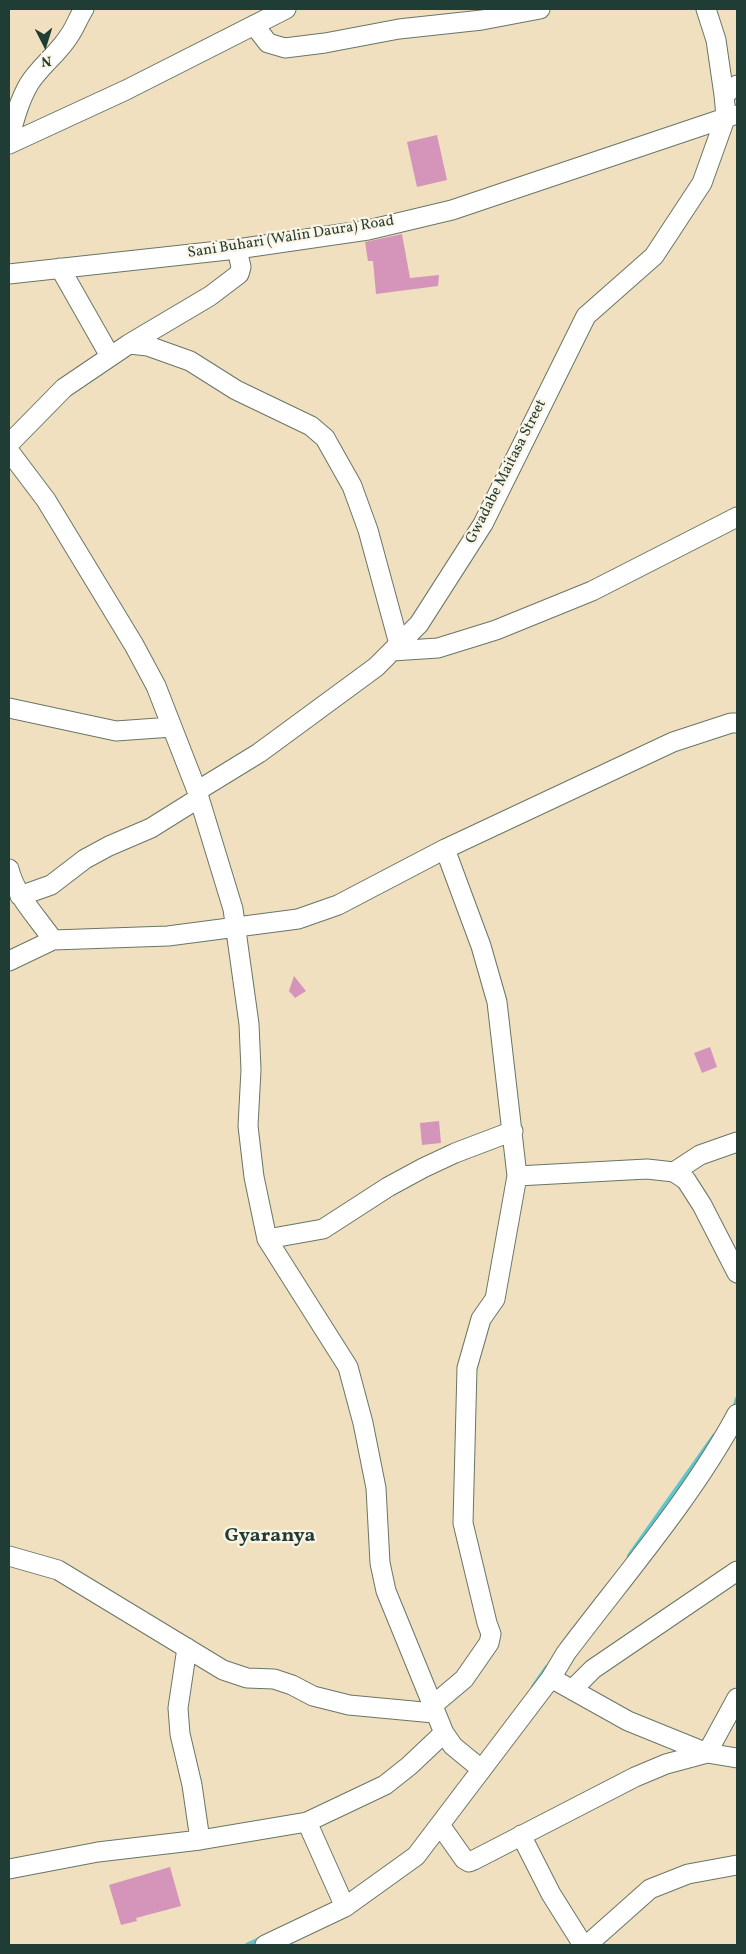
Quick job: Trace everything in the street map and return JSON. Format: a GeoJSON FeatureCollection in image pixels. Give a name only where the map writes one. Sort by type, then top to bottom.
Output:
{"type":"FeatureCollection","features":[{"type":"Feature","properties":{"kind":"street"},"geometry":{"type":"LineString","coordinates":[[9,139],[20,102],[28,86],[37,72],[69,36],[84,9]]}},
{"type":"Feature","properties":{"kind":"street"},"geometry":{"type":"LineString","coordinates":[[9,144],[126,90],[286,9]]}},
{"type":"Feature","properties":{"kind":"street"},"geometry":{"type":"LineString","coordinates":[[254,25],[268,43],[285,48],[325,43],[399,29],[482,20],[540,9]]}},
{"type":"Feature","properties":{"kind":"street"},"geometry":{"type":"LineString","coordinates":[[706,9],[731,90],[732,115]]}},
{"type":"Feature","properties":{"kind":"street","name":"Sani Buhari (Walin Daura) Road"},"geometry":{"type":"LineString","coordinates":[[9,274],[236,249],[368,230],[452,210],[732,115]]}},
{"type":"Feature","properties":{"kind":"street","name":"Gwadabe Maitasa Street"},"geometry":{"type":"LineString","coordinates":[[20,896],[51,885],[85,859],[109,846],[151,828],[259,753],[376,667],[418,624],[483,524],[586,316],[654,256],[702,183],[732,115]]}},
{"type":"Feature","properties":{"kind":"street"},"geometry":{"type":"LineString","coordinates":[[9,444],[64,388],[129,344],[210,296],[239,274],[240,267],[236,249]]}},
{"type":"Feature","properties":{"kind":"street"},"geometry":{"type":"LineString","coordinates":[[60,268],[110,356]]}},
{"type":"Feature","properties":{"kind":"street"},"geometry":{"type":"LineString","coordinates":[[129,344],[148,346],[190,361],[236,390],[311,426],[325,438],[352,486],[368,530],[395,647],[438,648],[505,626],[592,592],[737,517]]}},
{"type":"Feature","properties":{"kind":"street"},"geometry":{"type":"LineString","coordinates":[[9,451],[46,500],[156,686],[198,795],[231,902],[236,928],[249,1024],[252,1070],[248,1126],[254,1177],[267,1239],[348,1367],[363,1423],[376,1488],[380,1563],[386,1591],[433,1710],[448,1740],[481,1769]]}},
{"type":"Feature","properties":{"kind":"street"},"geometry":{"type":"LineString","coordinates":[[9,708],[116,731],[172,727]]}},
{"type":"Feature","properties":{"kind":"street"},"geometry":{"type":"LineString","coordinates":[[9,961],[53,940],[168,936],[298,919],[338,905],[444,849],[673,742],[731,723],[737,723]]}},
{"type":"Feature","properties":{"kind":"street"},"geometry":{"type":"LineString","coordinates":[[9,1556],[58,1570],[223,1670],[247,1678],[274,1678],[313,1696],[349,1705],[433,1710],[464,1679],[489,1643],[491,1634],[486,1622],[463,1523],[467,1368],[481,1319],[495,1298],[517,1176],[497,1002],[480,946],[444,849]]}},
{"type":"Feature","properties":{"kind":"street"},"geometry":{"type":"LineString","coordinates":[[9,869],[20,896],[29,905],[53,940]]}},
{"type":"Feature","properties":{"kind":"street"},"geometry":{"type":"LineString","coordinates":[[267,1239],[323,1229],[388,1187],[423,1168],[455,1153],[513,1131]]}},
{"type":"Feature","properties":{"kind":"street"},"geometry":{"type":"LineString","coordinates":[[674,1172],[700,1155],[737,1142]]}},
{"type":"Feature","properties":{"kind":"street"},"geometry":{"type":"LineString","coordinates":[[517,1176],[647,1169],[674,1172],[686,1180],[702,1205],[737,1273]]}},
{"type":"Feature","properties":{"kind":"street"},"geometry":{"type":"LineString","coordinates":[[265,1945],[345,1907],[416,1856],[551,1678],[566,1653],[701,1474],[722,1443],[737,1414]]}},
{"type":"Feature","properties":{"kind":"street"},"geometry":{"type":"LineString","coordinates":[[573,1689],[593,1669],[737,1571]]}},
{"type":"Feature","properties":{"kind":"street"},"geometry":{"type":"LineString","coordinates":[[187,1648],[178,1708],[180,1734],[192,1785],[200,1840]]}},
{"type":"Feature","properties":{"kind":"street"},"geometry":{"type":"LineString","coordinates":[[551,1678],[628,1721],[707,1753],[737,1758]]}},
{"type":"Feature","properties":{"kind":"street"},"geometry":{"type":"LineString","coordinates":[[440,1825],[464,1859],[469,1862],[636,1777],[666,1764],[707,1753],[737,1698]]}},
{"type":"Feature","properties":{"kind":"street"},"geometry":{"type":"LineString","coordinates":[[9,1869],[98,1852],[200,1840],[307,1822],[385,1785],[409,1766],[448,1740]]}},
{"type":"Feature","properties":{"kind":"street"},"geometry":{"type":"LineString","coordinates":[[307,1822],[345,1907]]}},
{"type":"Feature","properties":{"kind":"street"},"geometry":{"type":"LineString","coordinates":[[521,1835],[551,1894],[583,1945]]}},
{"type":"Feature","properties":{"kind":"street"},"geometry":{"type":"LineString","coordinates":[[587,1945],[650,1888],[688,1874],[737,1865]]}},
{"type":"Feature","properties":{"kind":"building"},"geometry":{"type":"Polygon","coordinates":[[[437,135],[447,180],[417,187],[407,142],[437,135]]]}},
{"type":"Feature","properties":{"kind":"building"},"geometry":{"type":"Polygon","coordinates":[[[402,234],[410,278],[439,275],[438,286],[376,294],[373,261],[368,261],[365,242],[402,234]]]}},
{"type":"Feature","properties":{"kind":"building"},"geometry":{"type":"Polygon","coordinates":[[[294,976],[306,991],[295,998],[289,991],[294,976]]]}},
{"type":"Feature","properties":{"kind":"building"},"geometry":{"type":"Polygon","coordinates":[[[710,1047],[717,1067],[702,1073],[694,1053],[710,1047]]]}},
{"type":"Feature","properties":{"kind":"building"},"geometry":{"type":"Polygon","coordinates":[[[439,1121],[441,1143],[422,1145],[420,1123],[439,1121]]]}},
{"type":"Feature","properties":{"kind":"building"},"geometry":{"type":"Polygon","coordinates":[[[170,1867],[181,1906],[136,1918],[137,1921],[121,1925],[109,1885],[170,1867]]]}},
{"type":"Feature","properties":{"kind":"waterway"},"geometry":{"type":"LineString","coordinates":[[734,1410],[737,1399]]}},
{"type":"Feature","properties":{"kind":"waterway"},"geometry":{"type":"LineString","coordinates":[[629,1556],[714,1436]]}},
{"type":"Feature","properties":{"kind":"waterway"},"geometry":{"type":"LineString","coordinates":[[533,1687],[547,1667]]}},
{"type":"Feature","properties":{"kind":"waterway"},"geometry":{"type":"LineString","coordinates":[[247,1945],[260,1939]]}},
{"type":"Feature","properties":{"kind":"district","name":"Gyaranya"},"geometry":{"type":"Point","coordinates":[270,1537]}}]}
